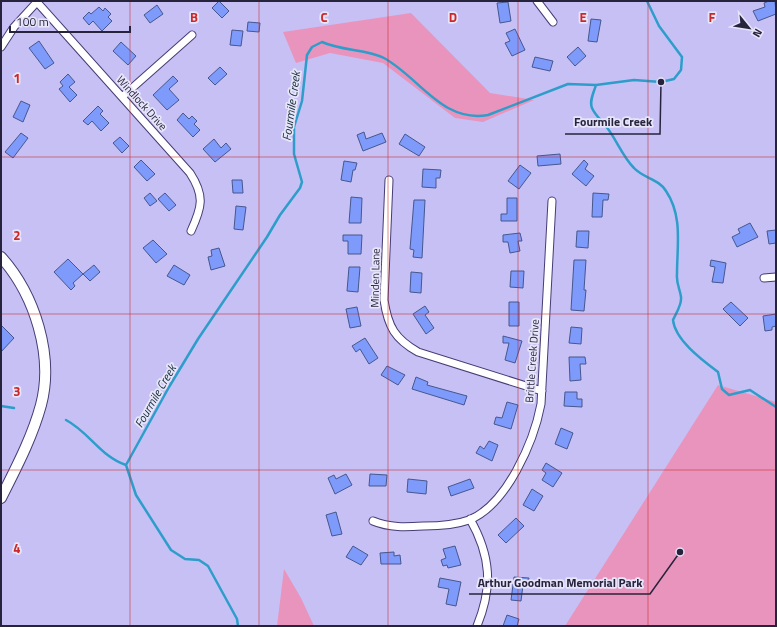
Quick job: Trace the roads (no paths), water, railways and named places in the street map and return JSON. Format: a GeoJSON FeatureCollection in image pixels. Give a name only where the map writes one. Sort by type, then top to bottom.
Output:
{"type":"FeatureCollection","features":[{"type":"Feature","properties":{"kind":"main road"},"geometry":{"type":"LineString","coordinates":[[1,257],[18,280],[34,312],[42,343],[44,361],[41,404],[35,424],[1,498]]}},
{"type":"Feature","properties":{"kind":"street"},"geometry":{"type":"LineString","coordinates":[[538,1],[553,22]]}},
{"type":"Feature","properties":{"kind":"street"},"geometry":{"type":"LineString","coordinates":[[1,46],[14,27],[37,2]]}},
{"type":"Feature","properties":{"kind":"street","name":"Windlock Drive"},"geometry":{"type":"LineString","coordinates":[[37,2],[197,183],[200,190],[201,205],[192,231]]}},
{"type":"Feature","properties":{"kind":"street"},"geometry":{"type":"LineString","coordinates":[[122,97],[192,35]]}},
{"type":"Feature","properties":{"kind":"street","name":"Minden Lane"},"geometry":{"type":"LineString","coordinates":[[389,180],[384,300],[386,317],[394,333],[401,342],[418,352],[542,390]]}},
{"type":"Feature","properties":{"kind":"street","name":"Brittle Creek Drive"},"geometry":{"type":"LineString","coordinates":[[373,520],[392,527],[438,526],[470,519],[484,512],[492,505],[500,496],[515,470],[536,427],[541,404],[552,201]]}},
{"type":"Feature","properties":{"kind":"street"},"geometry":{"type":"LineString","coordinates":[[764,278],[776,277]]}},
{"type":"Feature","properties":{"kind":"street"},"geometry":{"type":"LineString","coordinates":[[470,519],[484,548],[487,571],[485,603],[477,626]]}},
{"type":"Feature","properties":{"kind":"waterway","name":"Fourmile Creek"},"geometry":{"type":"LineString","coordinates":[[126,465],[169,387],[198,339],[267,237],[280,215],[300,188],[302,182],[294,154],[294,127],[302,101],[307,55],[312,47],[322,42],[377,55],[384,58],[409,76],[444,106],[457,112],[472,116],[488,115],[568,84],[596,85],[634,80],[661,82],[674,79],[681,70],[682,57],[659,26],[647,1]]}},
{"type":"Feature","properties":{"kind":"waterway"},"geometry":{"type":"LineString","coordinates":[[596,85],[591,102],[595,113],[609,130],[634,168],[663,187],[675,211],[678,231],[677,277],[681,300],[680,306],[673,320],[679,335],[690,349],[718,372],[722,389],[729,395],[750,390],[776,407]]}},
{"type":"Feature","properties":{"kind":"waterway"},"geometry":{"type":"LineString","coordinates":[[1,406],[14,408]]}},
{"type":"Feature","properties":{"kind":"waterway"},"geometry":{"type":"LineString","coordinates":[[66,420],[82,431],[109,456],[126,465]]}},
{"type":"Feature","properties":{"kind":"waterway","name":"Fourmile Creek"},"geometry":{"type":"LineString","coordinates":[[126,465],[136,495],[171,550],[185,559],[199,560],[208,566],[237,619],[238,626]]}},
{"type":"Feature","properties":{"kind":"place","name":"Fourmile Creek"},"geometry":{"type":"Point","coordinates":[661,82]}},
{"type":"Feature","properties":{"kind":"place","name":"Arthur Goodman Memorial Park"},"geometry":{"type":"Point","coordinates":[680,552]}}]}
